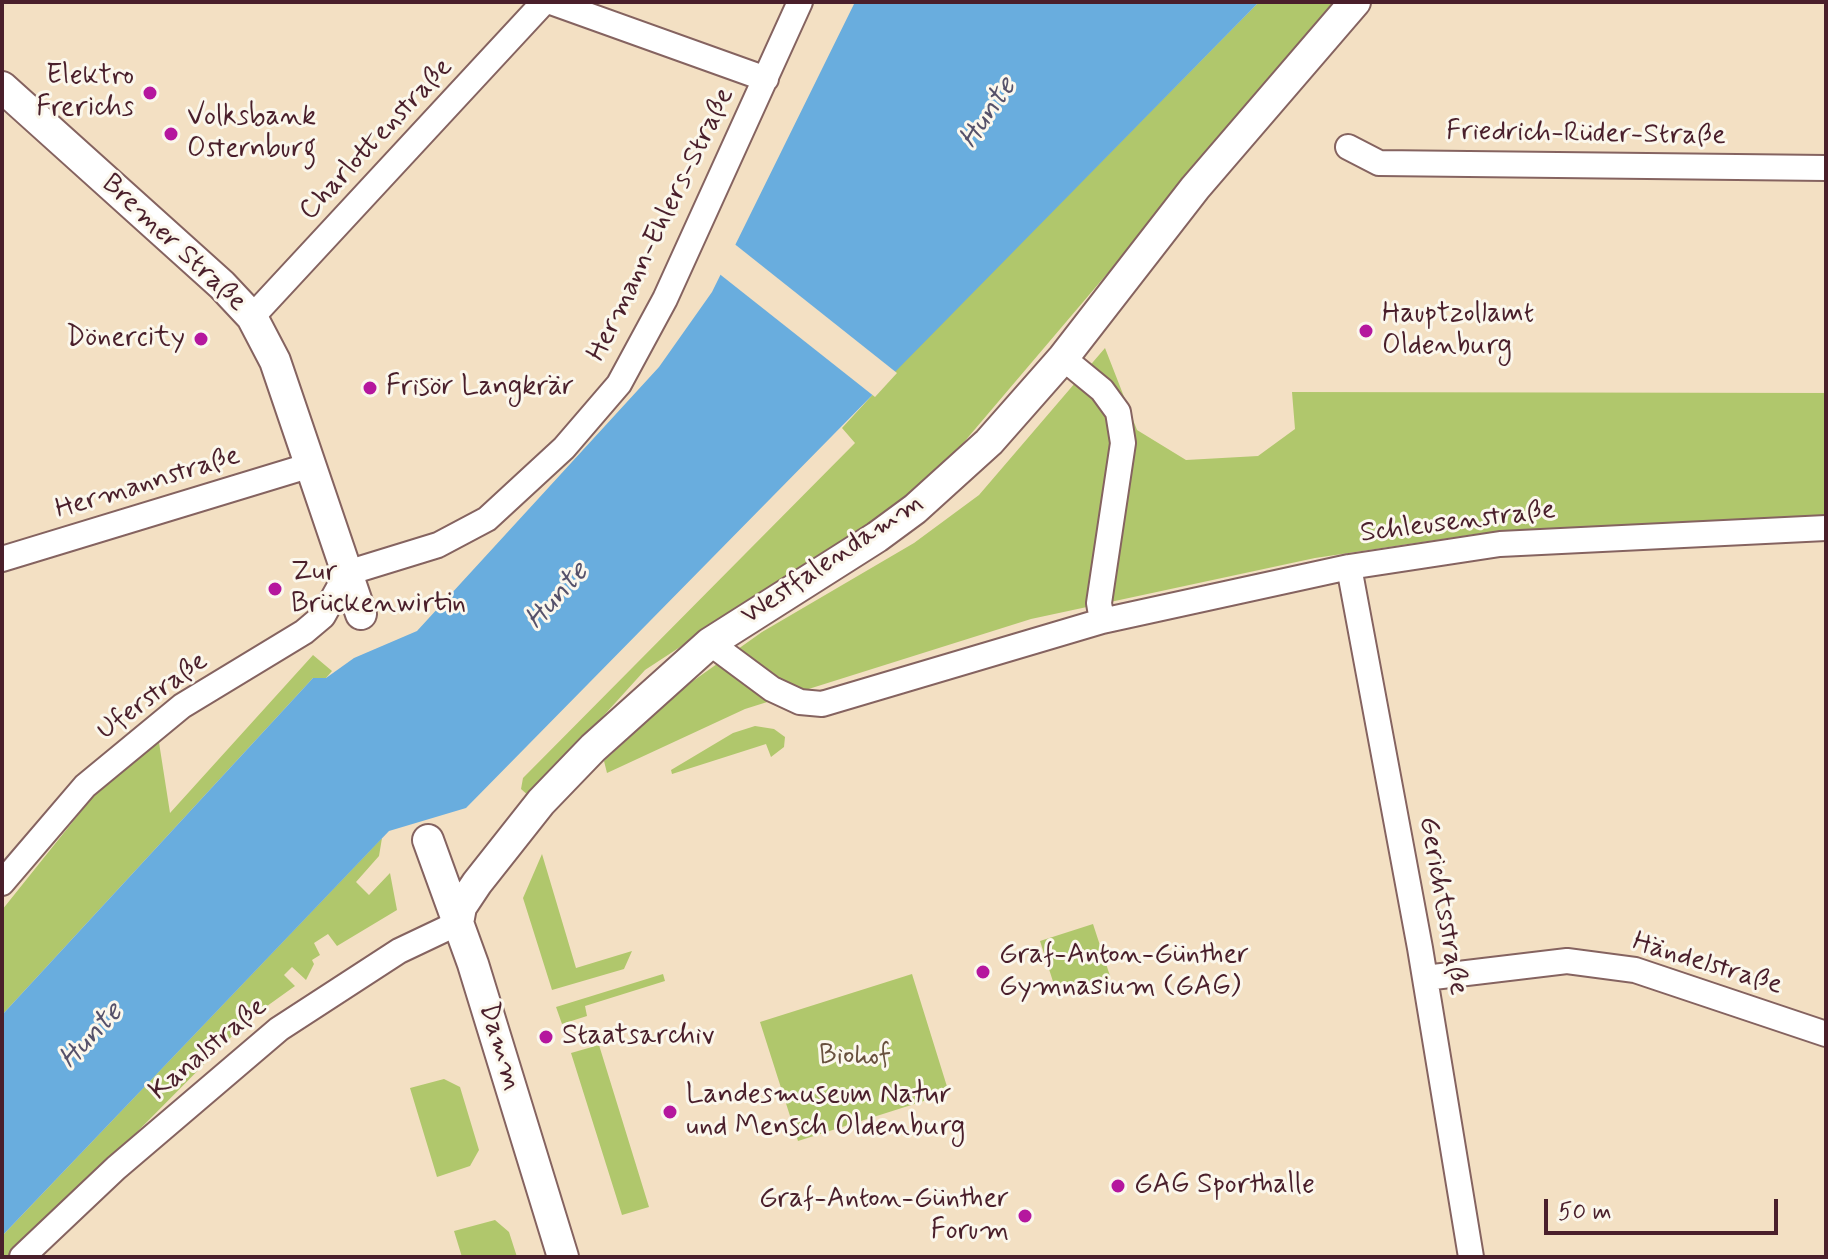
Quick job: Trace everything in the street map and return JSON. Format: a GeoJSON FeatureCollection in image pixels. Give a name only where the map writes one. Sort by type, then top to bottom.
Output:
{"type":"FeatureCollection","features":[{"type":"Feature","properties":{"kind":"street","name":"Charlottenstraße"},"geometry":{"type":"LineString","coordinates":[[252,317],[544,2]]}},
{"type":"Feature","properties":{"kind":"street"},"geometry":{"type":"LineString","coordinates":[[551,2],[766,79]]}},
{"type":"Feature","properties":{"kind":"street","name":"Hermann-Ehlers-Straße"},"geometry":{"type":"LineString","coordinates":[[347,573],[438,545],[487,519],[564,448],[619,384],[665,299],[800,2]]}},
{"type":"Feature","properties":{"kind":"street","name":"Westfalendamm"},"geometry":{"type":"LineString","coordinates":[[458,923],[461,907],[477,883],[541,802],[593,748],[710,643],[915,509],[989,442],[1063,358],[1195,188],[1355,2]]}},
{"type":"Feature","properties":{"kind":"street","name":"Bremer Straße"},"geometry":{"type":"LineString","coordinates":[[2,87],[222,285],[252,317],[275,361],[361,614]]}},
{"type":"Feature","properties":{"kind":"street","name":"Friedrich-Rüder-Straße"},"geometry":{"type":"LineString","coordinates":[[1348,147],[1379,163],[1826,168]]}},
{"type":"Feature","properties":{"kind":"street"},"geometry":{"type":"LineString","coordinates":[[1063,358],[1102,390],[1118,412],[1123,443],[1099,603],[1102,621]]}},
{"type":"Feature","properties":{"kind":"street","name":"Hermannstraße"},"geometry":{"type":"LineString","coordinates":[[2,559],[311,465]]}},
{"type":"Feature","properties":{"kind":"street","name":"Schleusenstraße"},"geometry":{"type":"LineString","coordinates":[[710,643],[772,689],[800,702],[822,704],[1102,621],[1349,567],[1500,544],[1826,528]]}},
{"type":"Feature","properties":{"kind":"street","name":"Gerichtsstraße"},"geometry":{"type":"LineString","coordinates":[[1349,567],[1425,978],[1471,1257]]}},
{"type":"Feature","properties":{"kind":"street","name":"Uferstraße"},"geometry":{"type":"LineString","coordinates":[[2,883],[85,786],[163,721],[304,632],[323,616],[347,573]]}},
{"type":"Feature","properties":{"kind":"street","name":"Damm"},"geometry":{"type":"LineString","coordinates":[[428,840],[458,923],[563,1257]]}},
{"type":"Feature","properties":{"kind":"street","name":"Kanalstraße"},"geometry":{"type":"LineString","coordinates":[[22,1257],[116,1168],[279,1029],[399,951],[458,923]]}},
{"type":"Feature","properties":{"kind":"street","name":"Händelstraße"},"geometry":{"type":"LineString","coordinates":[[1425,978],[1567,961],[1635,970],[1826,1034]]}},
{"type":"Feature","properties":{"kind":"green space"},"geometry":{"type":"Polygon","coordinates":[[[1259,2],[1338,2],[953,455],[897,505],[645,670],[530,797],[521,789],[523,778],[855,443],[842,428],[899,366],[1259,2]]]}},
{"type":"Feature","properties":{"kind":"green space"},"geometry":{"type":"Polygon","coordinates":[[[1105,348],[1137,430],[1186,460],[1258,456],[1295,429],[1292,392],[1826,393],[1826,515],[1483,533],[1315,558],[1031,619],[745,709],[607,773],[604,761],[686,686],[762,632],[914,543],[979,495],[1105,348]]]}},
{"type":"Feature","properties":{"kind":"green space"},"geometry":{"type":"Polygon","coordinates":[[[313,655],[332,671],[326,678],[313,678],[2,1015],[2,910],[107,779],[158,736],[170,813],[313,655]]]}},
{"type":"Feature","properties":{"kind":"green space"},"geometry":{"type":"Polygon","coordinates":[[[755,726],[774,729],[785,737],[784,747],[771,757],[766,744],[672,774],[671,770],[733,733],[755,726]]]}},
{"type":"Feature","properties":{"kind":"green space"},"geometry":{"type":"Polygon","coordinates":[[[382,838],[379,856],[356,882],[369,895],[390,873],[397,910],[337,946],[328,934],[314,943],[320,955],[312,960],[314,964],[306,980],[292,967],[284,975],[295,986],[249,1019],[13,1257],[2,1257],[2,1236],[382,838]]]}},
{"type":"Feature","properties":{"kind":"green space"},"geometry":{"type":"Polygon","coordinates":[[[542,854],[576,968],[632,951],[624,969],[552,990],[523,898],[542,854]]]}},
{"type":"Feature","properties":{"kind":"green space"},"geometry":{"type":"Polygon","coordinates":[[[1093,924],[1110,976],[1057,994],[1040,941],[1093,924]]]}},
{"type":"Feature","properties":{"kind":"green space"},"geometry":{"type":"Polygon","coordinates":[[[663,974],[665,981],[585,1006],[587,1016],[562,1024],[556,1007],[663,974]]]}},
{"type":"Feature","properties":{"kind":"green space","name":"Biohof"},"geometry":{"type":"Polygon","coordinates":[[[912,974],[949,1093],[798,1141],[760,1022],[912,974]]]}},
{"type":"Feature","properties":{"kind":"green space"},"geometry":{"type":"Polygon","coordinates":[[[599,1045],[649,1207],[622,1215],[571,1053],[599,1045]]]}},
{"type":"Feature","properties":{"kind":"green space"},"geometry":{"type":"Polygon","coordinates":[[[444,1079],[460,1087],[479,1150],[470,1166],[437,1177],[410,1088],[444,1079]]]}},
{"type":"Feature","properties":{"kind":"green space"},"geometry":{"type":"Polygon","coordinates":[[[495,1220],[509,1232],[517,1257],[462,1257],[454,1231],[495,1220]]]}},
{"type":"Feature","properties":{"kind":"water","name":"Hunte"},"geometry":{"type":"Polygon","coordinates":[[[855,2],[1259,2],[466,808],[389,831],[2,1236],[2,1015],[313,678],[326,678],[354,658],[417,631],[659,367],[712,292],[855,2]]]}},
{"type":"Feature","properties":{"kind":"pier"},"geometry":{"type":"Polygon","coordinates":[[[732,242],[897,373],[875,397],[717,272],[732,242]]]}},
{"type":"Feature","properties":{"kind":"place","name":"Elektro Frerichs"},"geometry":{"type":"Point","coordinates":[150,93]}},
{"type":"Feature","properties":{"kind":"place","name":"Volksbank Osternburg"},"geometry":{"type":"Point","coordinates":[171,134]}},
{"type":"Feature","properties":{"kind":"place","name":"Hauptzollamt Oldenburg"},"geometry":{"type":"Point","coordinates":[1366,331]}},
{"type":"Feature","properties":{"kind":"place","name":"Dönercity"},"geometry":{"type":"Point","coordinates":[201,339]}},
{"type":"Feature","properties":{"kind":"place","name":"Frisör Langkrär"},"geometry":{"type":"Point","coordinates":[370,388]}},
{"type":"Feature","properties":{"kind":"place","name":"Zur Brückenwirtin"},"geometry":{"type":"Point","coordinates":[275,589]}},
{"type":"Feature","properties":{"kind":"place","name":"Graf-Anton-Günther Gymnasium (GAG)"},"geometry":{"type":"Point","coordinates":[983,972]}},
{"type":"Feature","properties":{"kind":"place","name":"Staatsarchiv"},"geometry":{"type":"Point","coordinates":[546,1037]}},
{"type":"Feature","properties":{"kind":"place","name":"Landesmuseum Natur und Mensch Oldenburg"},"geometry":{"type":"Point","coordinates":[670,1112]}},
{"type":"Feature","properties":{"kind":"place","name":"GAG Sporthalle"},"geometry":{"type":"Point","coordinates":[1118,1186]}},
{"type":"Feature","properties":{"kind":"place","name":"Graf-Anton-Günther Forum"},"geometry":{"type":"Point","coordinates":[1025,1216]}}]}
